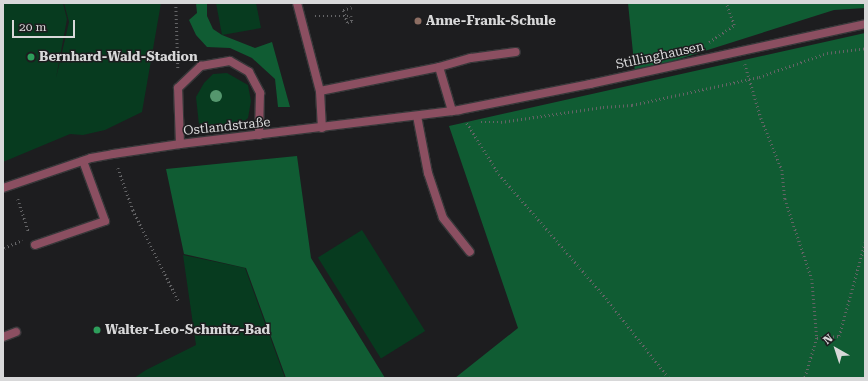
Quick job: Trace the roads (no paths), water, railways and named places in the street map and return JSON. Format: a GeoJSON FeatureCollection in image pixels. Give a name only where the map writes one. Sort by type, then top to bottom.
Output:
{"type":"FeatureCollection","features":[{"type":"Feature","properties":{"kind":"street"},"geometry":{"type":"LineString","coordinates":[[297,3],[320,91],[322,128]]}},
{"type":"Feature","properties":{"kind":"street","name":"Stillinghausen"},"geometry":{"type":"LineString","coordinates":[[456,111],[590,84],[865,24]]}},
{"type":"Feature","properties":{"kind":"street"},"geometry":{"type":"LineString","coordinates":[[320,91],[439,67],[471,58],[516,52]]}},
{"type":"Feature","properties":{"kind":"street"},"geometry":{"type":"LineString","coordinates":[[180,144],[178,88],[201,66],[230,61],[249,72],[260,93],[259,135]]}},
{"type":"Feature","properties":{"kind":"street"},"geometry":{"type":"LineString","coordinates":[[439,67],[456,111]]}},
{"type":"Feature","properties":{"kind":"street","name":"Ostlandstraße"},"geometry":{"type":"LineString","coordinates":[[3,188],[83,161],[113,154],[180,144],[456,111]]}},
{"type":"Feature","properties":{"kind":"street"},"geometry":{"type":"LineString","coordinates":[[417,116],[428,173],[443,218],[470,252]]}},
{"type":"Feature","properties":{"kind":"street"},"geometry":{"type":"LineString","coordinates":[[34,245],[105,221],[83,161]]}},
{"type":"Feature","properties":{"kind":"street"},"geometry":{"type":"LineString","coordinates":[[3,337],[16,332]]}},
{"type":"Feature","properties":{"kind":"place","name":"Anne-Frank-Schule"},"geometry":{"type":"Point","coordinates":[418,21]}},
{"type":"Feature","properties":{"kind":"place","name":"Bernhard-Wald-Stadion"},"geometry":{"type":"Point","coordinates":[31,57]}},
{"type":"Feature","properties":{"kind":"place","name":"Walter-Leo-Schmitz-Bad"},"geometry":{"type":"Point","coordinates":[97,330]}}]}
